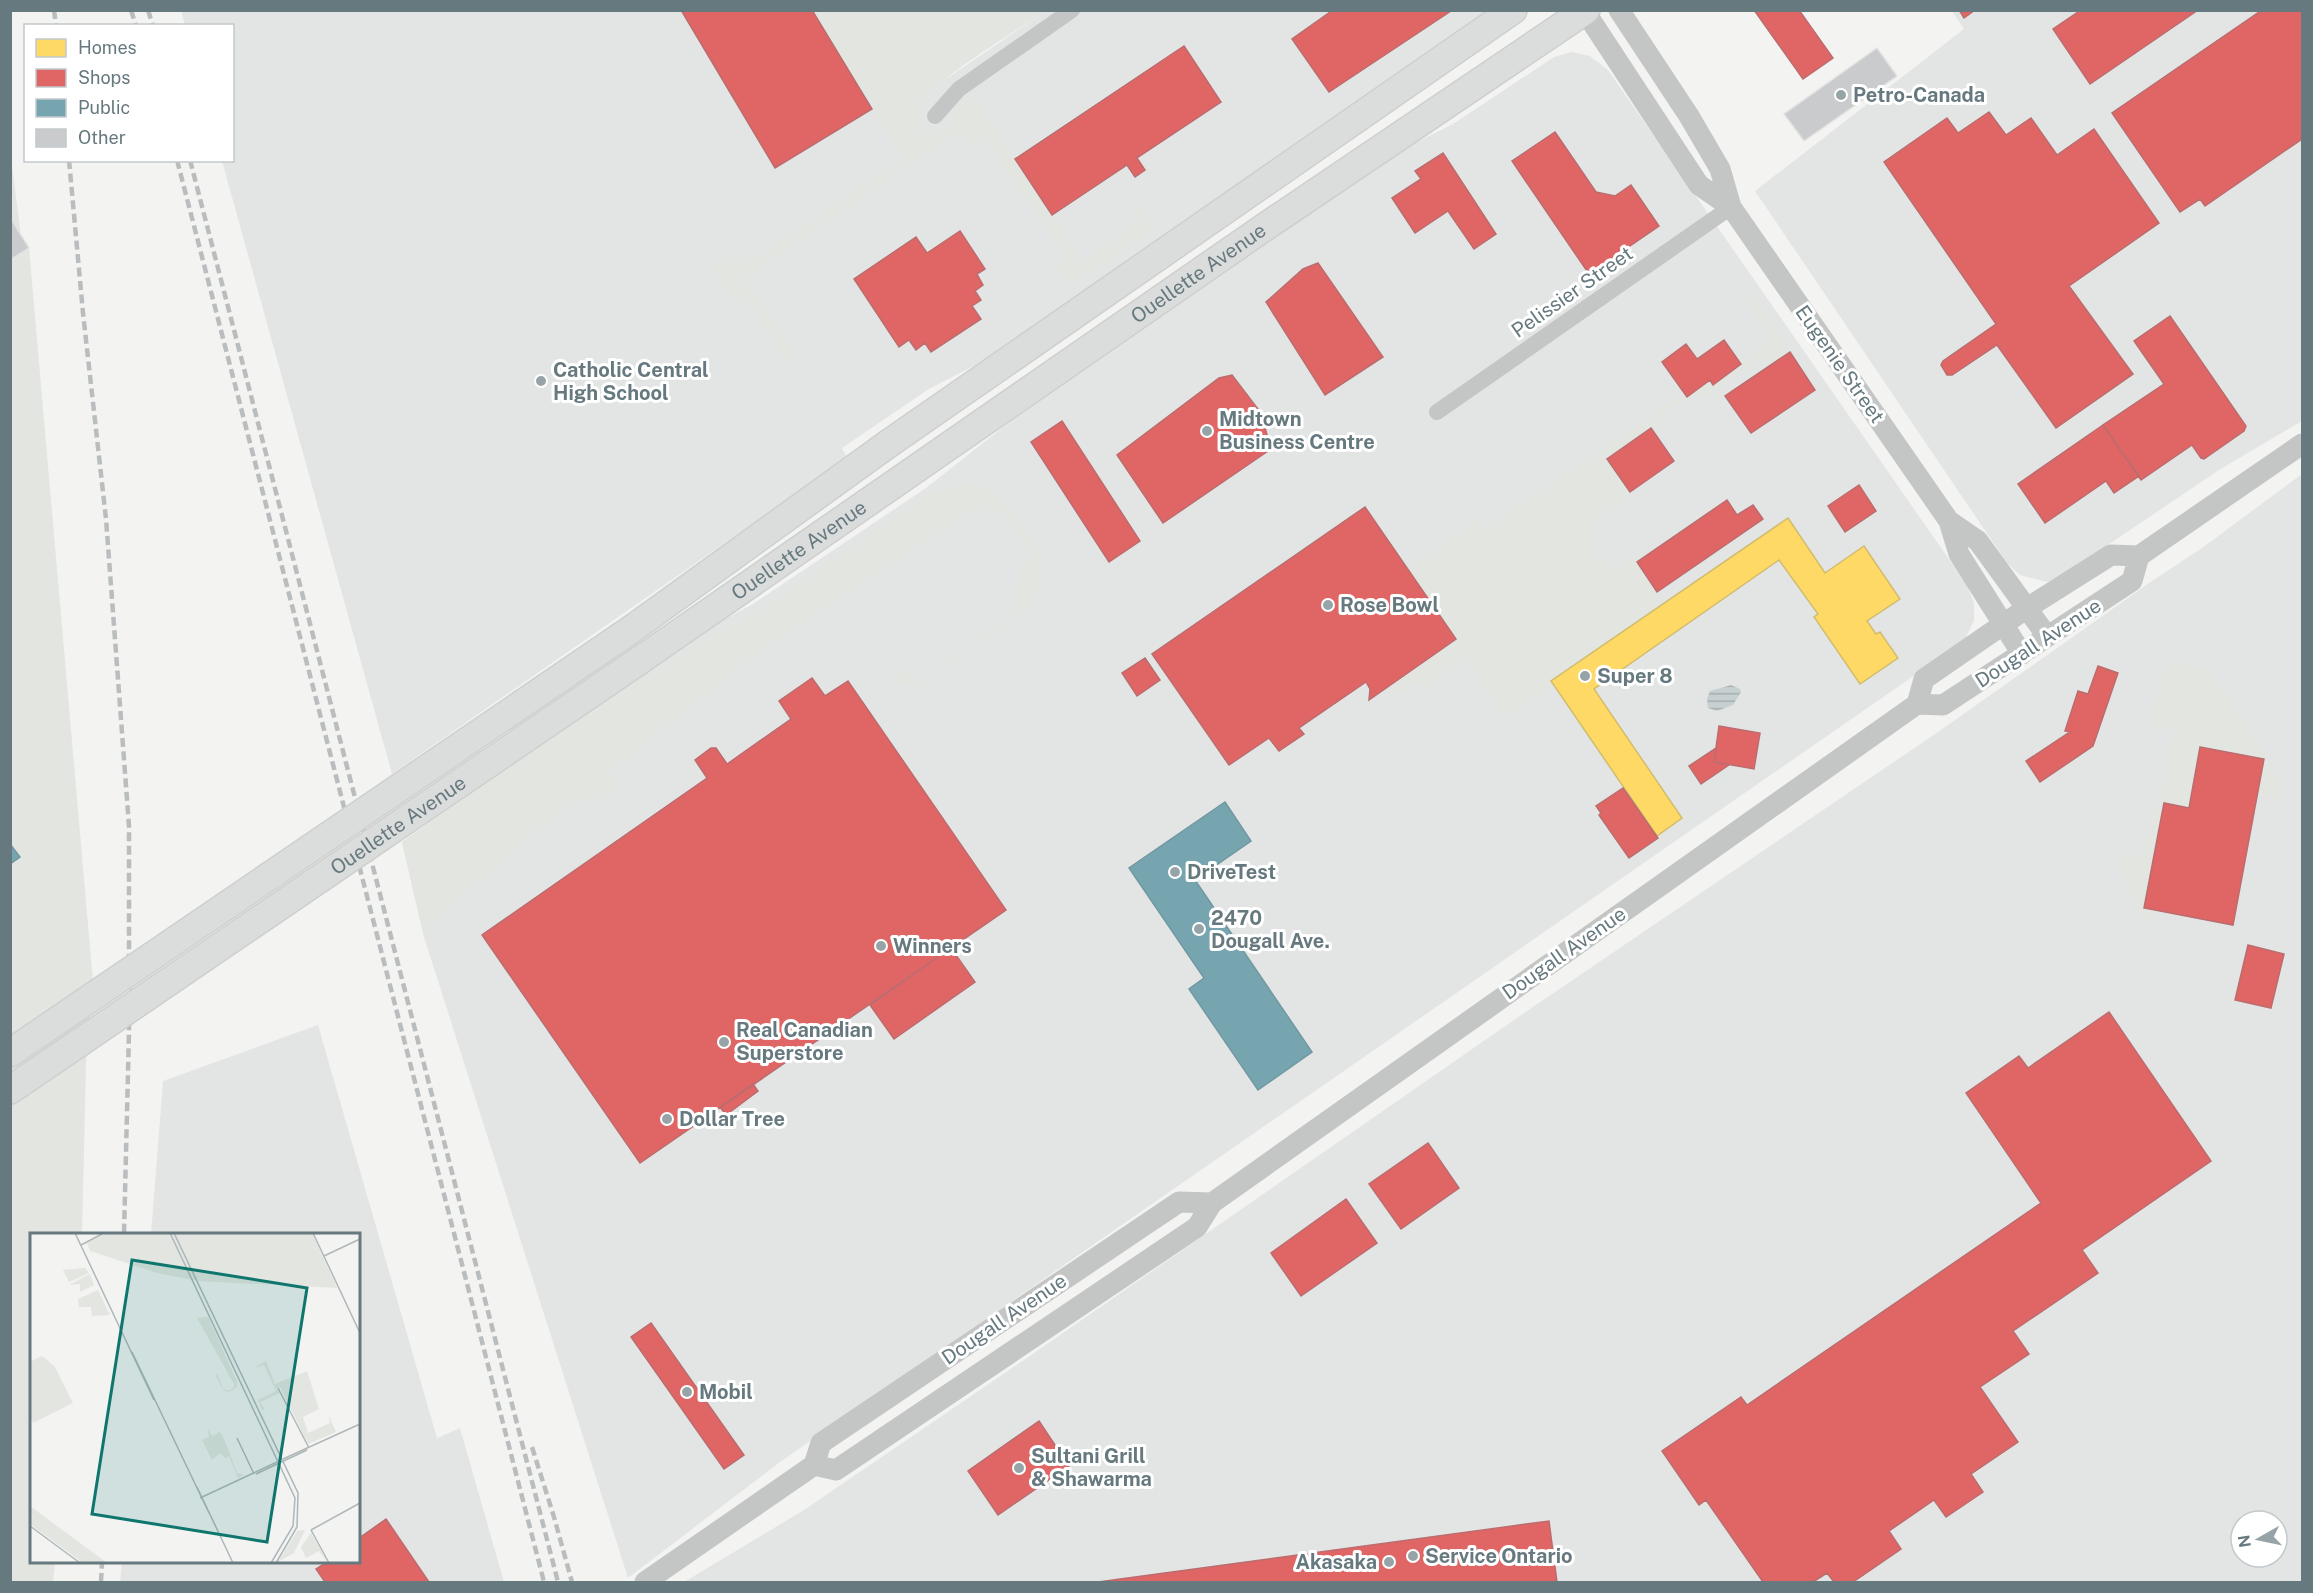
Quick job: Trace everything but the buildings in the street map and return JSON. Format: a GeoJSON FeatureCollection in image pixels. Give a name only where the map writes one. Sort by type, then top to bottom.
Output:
{"type":"FeatureCollection","features":[{"type":"Feature","properties":{"kind":"main road","name":"Ouellette Avenue"},"geometry":{"type":"LineString","coordinates":[[10,1053],[632,629],[888,444],[1513,10]]}},
{"type":"Feature","properties":{"kind":"main road","name":"Ouellette Avenue"},"geometry":{"type":"LineString","coordinates":[[10,1090],[646,656],[1259,231],[1585,11]]}},
{"type":"Feature","properties":{"kind":"street"},"geometry":{"type":"LineString","coordinates":[[935,116],[959,89],[1072,10]]}},
{"type":"Feature","properties":{"kind":"street","name":"Eugenie Street"},"geometry":{"type":"LineString","coordinates":[[1619,10],[1689,116],[1720,169],[1731,207],[1949,520],[1978,542],[2047,636]]}},
{"type":"Feature","properties":{"kind":"street","name":"Eugenie Street"},"geometry":{"type":"LineString","coordinates":[[1585,11],[1699,185],[1731,207]]}},
{"type":"Feature","properties":{"kind":"street","name":"Pelissier Street"},"geometry":{"type":"LineString","coordinates":[[1437,412],[1731,207]]}},
{"type":"Feature","properties":{"kind":"street"},"geometry":{"type":"LineString","coordinates":[[2139,556],[2302,444]]}},
{"type":"Feature","properties":{"kind":"street","name":"Eugenie Street"},"geometry":{"type":"LineString","coordinates":[[1949,520],[1959,554],[2022,654]]}},
{"type":"Feature","properties":{"kind":"street","name":"Dougall Avenue"},"geometry":{"type":"LineString","coordinates":[[814,1464],[836,1470],[1197,1227],[1212,1203],[1917,704],[1943,705],[2132,581],[2139,556],[2111,555],[2027,608],[1924,679],[1917,704]]}},
{"type":"Feature","properties":{"kind":"street","name":"Dougall Avenue"},"geometry":{"type":"LineString","coordinates":[[645,1582],[814,1464],[821,1443],[1150,1221],[1179,1202],[1212,1203]]}},
{"type":"Feature","properties":{"kind":"shaded area"},"geometry":{"type":"Polygon","coordinates":[[[181,11],[812,11],[881,123],[1046,11],[1496,11],[989,358],[929,389],[842,448],[847,458],[392,774],[222,162],[234,162],[234,24],[185,24],[181,11]]]}},
{"type":"Feature","properties":{"kind":"shaded area"},"geometry":{"type":"Polygon","coordinates":[[[812,11],[1046,11],[960,68],[931,93],[923,103],[920,114],[925,134],[934,136],[946,127],[959,101],[974,94],[1082,261],[1141,220],[1133,207],[1140,203],[1151,221],[1152,228],[1111,259],[1069,285],[1064,283],[1055,268],[1068,259],[983,135],[970,144],[960,131],[745,278],[795,352],[785,359],[756,313],[726,291],[712,267],[736,253],[745,265],[904,158],[812,11]]]}},
{"type":"Feature","properties":{"kind":"shaded area"},"geometry":{"type":"Polygon","coordinates":[[[1952,11],[2302,11],[2302,421],[2219,470],[2059,578],[2046,582],[2020,575],[2007,563],[1755,191],[1964,29],[1952,11]]]}},
{"type":"Feature","properties":{"kind":"shaded area"},"geometry":{"type":"Polygon","coordinates":[[[1572,52],[1590,56],[1608,70],[1967,585],[1974,603],[1974,621],[1964,641],[780,1462],[628,1578],[424,937],[402,842],[692,637],[753,604],[926,488],[1046,393],[1401,150],[1453,124],[1554,57],[1572,52]]]}},
{"type":"Feature","properties":{"kind":"shaded area"},"geometry":{"type":"Polygon","coordinates":[[[10,150],[21,236],[29,248],[93,982],[86,1063],[82,1233],[30,1233],[30,1563],[55,1563],[53,1582],[10,1582],[10,150]]]}},
{"type":"Feature","properties":{"kind":"shaded area"},"geometry":{"type":"Polygon","coordinates":[[[1753,295],[1790,352],[1770,366],[1764,356],[1700,400],[1696,395],[1681,405],[1678,403],[1664,412],[1666,416],[1607,459],[1632,496],[1589,525],[1595,537],[1587,542],[1599,561],[1605,557],[1614,569],[1634,556],[1664,603],[1551,680],[1554,685],[1505,717],[1465,659],[1428,687],[1412,684],[1397,695],[1390,685],[1456,639],[1409,570],[1478,519],[1484,529],[1684,393],[1710,380],[1713,384],[1772,339],[1742,297],[1753,295]]]}},
{"type":"Feature","properties":{"kind":"shaded area"},"geometry":{"type":"Polygon","coordinates":[[[2302,474],[2302,1582],[684,1582],[804,1510],[1024,1360],[1527,1011],[1938,732],[2202,548],[2302,474]]]}},
{"type":"Feature","properties":{"kind":"shaded area"},"geometry":{"type":"Polygon","coordinates":[[[966,482],[987,489],[1001,499],[1039,551],[1042,576],[1037,591],[1026,610],[917,685],[898,686],[886,680],[907,667],[918,681],[1020,610],[1010,596],[1019,582],[1020,566],[1033,557],[999,509],[987,517],[979,506],[764,649],[610,771],[621,788],[603,799],[583,799],[565,807],[425,928],[424,937],[402,842],[650,667],[653,671],[768,604],[928,495],[943,489],[964,489],[966,482]]]}},
{"type":"Feature","properties":{"kind":"shaded area"},"geometry":{"type":"Polygon","coordinates":[[[2175,665],[2199,667],[2217,681],[2284,785],[2279,801],[2257,795],[2200,748],[2189,808],[2159,802],[2174,730],[2151,724],[2160,678],[2166,668],[2175,665]]]}},
{"type":"Feature","properties":{"kind":"shaded area"},"geometry":{"type":"Polygon","coordinates":[[[1731,685],[1740,689],[1741,692],[1733,705],[1717,711],[1708,708],[1707,699],[1710,691],[1731,685]]]}},
{"type":"Feature","properties":{"kind":"shaded area"},"geometry":{"type":"Polygon","coordinates":[[[2152,808],[2163,811],[2153,909],[2149,923],[2144,922],[2125,880],[2123,851],[2141,858],[2152,808]]]}},
{"type":"Feature","properties":{"kind":"shaded area"},"geometry":{"type":"Polygon","coordinates":[[[318,1025],[437,1438],[460,1428],[504,1582],[120,1582],[122,1563],[360,1563],[360,1233],[151,1233],[163,1081],[318,1025]]]}},
{"type":"Feature","properties":{"kind":"railway"},"geometry":{"type":"LineString","coordinates":[[54,10],[56,24]]}},
{"type":"Feature","properties":{"kind":"railway"},"geometry":{"type":"LineString","coordinates":[[131,10],[135,24]]}},
{"type":"Feature","properties":{"kind":"railway"},"geometry":{"type":"LineString","coordinates":[[148,10],[152,24]]}},
{"type":"Feature","properties":{"kind":"railway"},"geometry":{"type":"LineString","coordinates":[[69,162],[106,519],[129,826],[129,1032],[124,1233]]}},
{"type":"Feature","properties":{"kind":"railway"},"geometry":{"type":"LineString","coordinates":[[178,162],[544,1582]]}},
{"type":"Feature","properties":{"kind":"railway"},"geometry":{"type":"LineString","coordinates":[[191,162],[558,1582]]}},
{"type":"Feature","properties":{"kind":"railway"},"geometry":{"type":"LineString","coordinates":[[532,1447],[572,1582]]}},
{"type":"Feature","properties":{"kind":"railway"},"geometry":{"type":"LineString","coordinates":[[101,1582],[102,1563]]}},
{"type":"Feature","properties":{"kind":"place","name":"Petro-Canada"},"geometry":{"type":"Point","coordinates":[1841,95]}},
{"type":"Feature","properties":{"kind":"place","name":"Catholic Central High School"},"geometry":{"type":"Point","coordinates":[541,381]}},
{"type":"Feature","properties":{"kind":"place","name":"Midtown Business Centre"},"geometry":{"type":"Point","coordinates":[1207,431]}},
{"type":"Feature","properties":{"kind":"place","name":"Rose Bowl"},"geometry":{"type":"Point","coordinates":[1328,605]}},
{"type":"Feature","properties":{"kind":"place","name":"Super 8"},"geometry":{"type":"Point","coordinates":[1585,676]}},
{"type":"Feature","properties":{"kind":"place","name":"DriveTest"},"geometry":{"type":"Point","coordinates":[1175,872]}},
{"type":"Feature","properties":{"kind":"place","name":"2470 Dougall Ave."},"geometry":{"type":"Point","coordinates":[1199,929]}},
{"type":"Feature","properties":{"kind":"place","name":"Winners"},"geometry":{"type":"Point","coordinates":[881,946]}},
{"type":"Feature","properties":{"kind":"place","name":"Real Canadian Superstore"},"geometry":{"type":"Point","coordinates":[724,1042]}},
{"type":"Feature","properties":{"kind":"place","name":"Dollar Tree"},"geometry":{"type":"Point","coordinates":[667,1119]}},
{"type":"Feature","properties":{"kind":"place","name":"Mobil"},"geometry":{"type":"Point","coordinates":[687,1392]}},
{"type":"Feature","properties":{"kind":"place","name":"Sultani Grill & Shawarma"},"geometry":{"type":"Point","coordinates":[1019,1468]}},
{"type":"Feature","properties":{"kind":"place","name":"Service Ontario"},"geometry":{"type":"Point","coordinates":[1413,1556]}},
{"type":"Feature","properties":{"kind":"place","name":"Akasaka"},"geometry":{"type":"Point","coordinates":[1389,1562]}}]}
